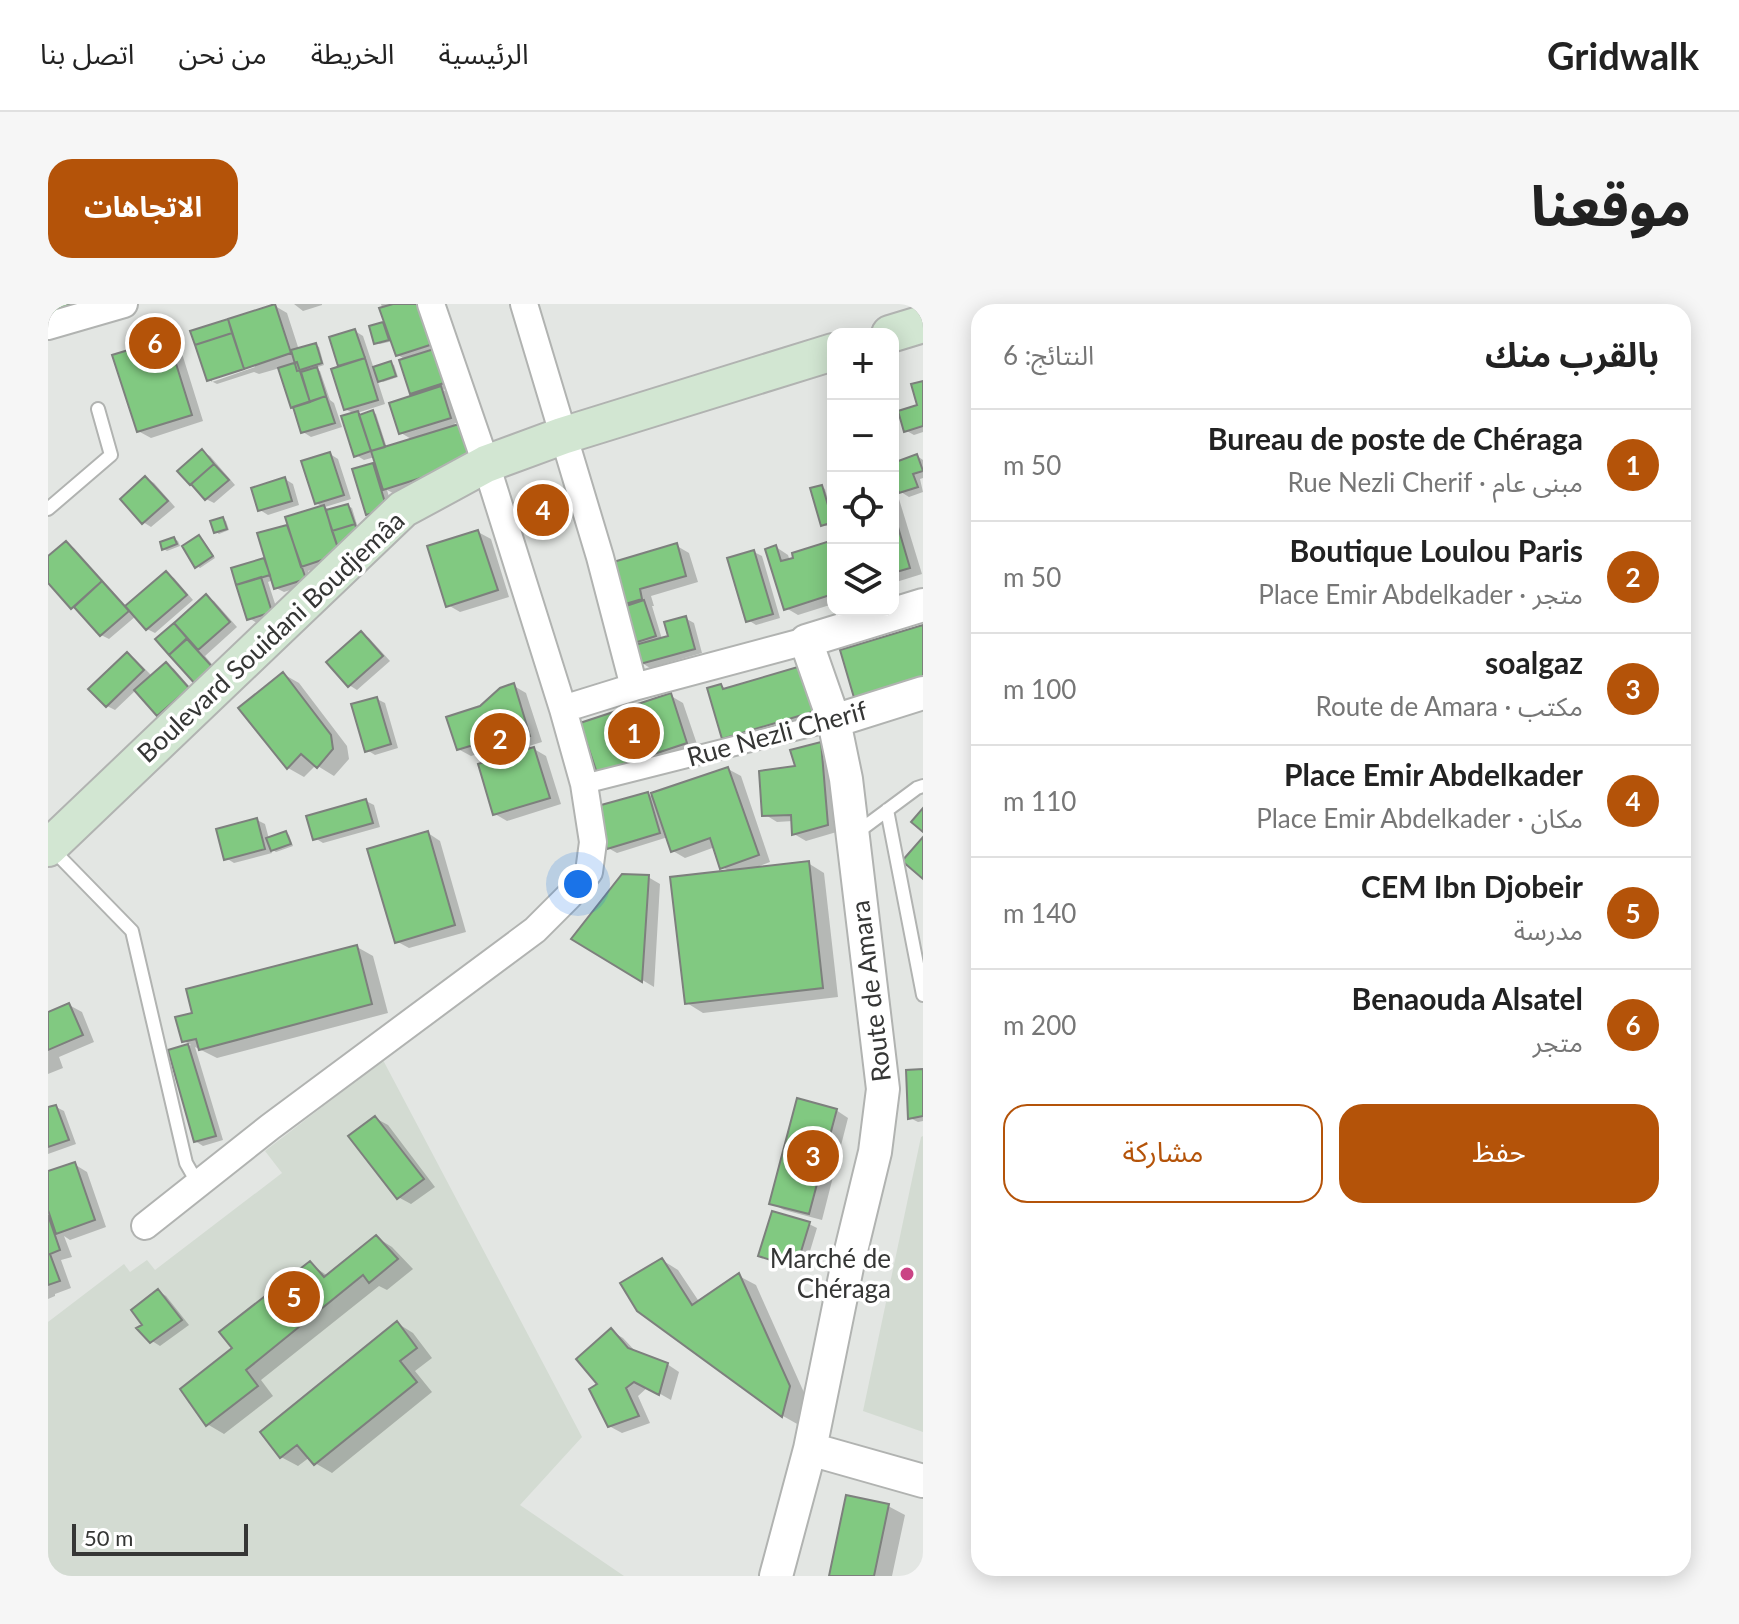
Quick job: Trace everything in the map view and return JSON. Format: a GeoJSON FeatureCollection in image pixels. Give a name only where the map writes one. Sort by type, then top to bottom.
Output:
{"type":"FeatureCollection","features":[{"type":"Feature","properties":{"kind":"main road"},"geometry":{"type":"LineString","coordinates":[[899,331],[923,324]]}},
{"type":"Feature","properties":{"kind":"main road","name":"Boulevard Souidani Boudjemâa"},"geometry":{"type":"LineString","coordinates":[[49,848],[403,509],[486,464],[562,436],[827,354]]}},
{"type":"Feature","properties":{"kind":"street"},"geometry":{"type":"LineString","coordinates":[[48,326],[124,304]]}},
{"type":"Feature","properties":{"kind":"street"},"geometry":{"type":"LineString","coordinates":[[145,1226],[270,1127],[535,930],[589,872],[593,842],[584,784],[486,464],[431,304]]}},
{"type":"Feature","properties":{"kind":"street"},"geometry":{"type":"LineString","coordinates":[[524,304],[600,557],[634,687]]}},
{"type":"Feature","properties":{"kind":"street"},"geometry":{"type":"LineString","coordinates":[[563,709],[923,605]]}},
{"type":"Feature","properties":{"kind":"street","name":"Route de Amara"},"geometry":{"type":"LineString","coordinates":[[776,1576],[810,1449],[847,1267],[875,1152],[883,1089],[846,779],[834,721],[806,641]]}},
{"type":"Feature","properties":{"kind":"street","name":"Rue Nezli Cherif"},"geometry":{"type":"LineString","coordinates":[[584,784],[834,721],[923,693]]}},
{"type":"Feature","properties":{"kind":"street"},"geometry":{"type":"LineString","coordinates":[[810,1449],[923,1481]]}},
{"type":"Feature","properties":{"kind":"lane"},"geometry":{"type":"LineString","coordinates":[[48,509],[111,455],[98,409]]}},
{"type":"Feature","properties":{"kind":"lane"},"geometry":{"type":"LineString","coordinates":[[853,836],[923,786]]}},
{"type":"Feature","properties":{"kind":"lane"},"geometry":{"type":"LineString","coordinates":[[887,810],[923,995]]}},
{"type":"Feature","properties":{"kind":"lane"},"geometry":{"type":"LineString","coordinates":[[49,848],[132,931],[186,1163],[198,1184]]}},
{"type":"Feature","properties":{"kind":"shaded area"},"geometry":{"type":"Polygon","coordinates":[[[383,1060],[582,1437],[520,1505],[624,1576],[48,1576],[48,1322],[124,1264],[130,1272],[147,1260],[155,1270],[282,1173],[265,1151],[383,1060]]]}},
{"type":"Feature","properties":{"kind":"shaded area","name":"Marché de Chéraga"},"geometry":{"type":"Polygon","coordinates":[[[923,1136],[923,1432],[863,1411],[923,1136]]]}},
{"type":"Feature","properties":{"kind":"building"},"geometry":{"type":"Polygon","coordinates":[[[50,304],[69,304],[73,316],[55,322],[50,304]]]}},
{"type":"Feature","properties":{"kind":"building"},"geometry":{"type":"Polygon","coordinates":[[[275,304],[291,353],[244,369],[228,319],[275,304]]]}},
{"type":"Feature","properties":{"kind":"building"},"geometry":{"type":"Polygon","coordinates":[[[393,304],[421,304],[433,344],[396,356],[379,308],[393,304]]]}},
{"type":"Feature","properties":{"kind":"building"},"geometry":{"type":"Polygon","coordinates":[[[228,319],[232,333],[195,345],[190,331],[228,319]]]}},
{"type":"Feature","properties":{"kind":"building"},"geometry":{"type":"Polygon","coordinates":[[[383,322],[389,340],[374,344],[369,326],[383,322]]]}},
{"type":"Feature","properties":{"kind":"building"},"geometry":{"type":"Polygon","coordinates":[[[355,329],[365,358],[338,366],[329,337],[355,329]]]}},
{"type":"Feature","properties":{"kind":"building"},"geometry":{"type":"Polygon","coordinates":[[[232,333],[244,369],[207,381],[195,345],[232,333]]]}},
{"type":"Feature","properties":{"kind":"building"},"geometry":{"type":"Polygon","coordinates":[[[168,338],[192,415],[137,432],[112,355],[168,338]]]}},
{"type":"Feature","properties":{"kind":"building"},"geometry":{"type":"Polygon","coordinates":[[[316,343],[322,363],[297,371],[291,350],[316,343]]]}},
{"type":"Feature","properties":{"kind":"building"},"geometry":{"type":"Polygon","coordinates":[[[434,349],[444,383],[410,394],[399,360],[434,349]]]}},
{"type":"Feature","properties":{"kind":"building"},"geometry":{"type":"Polygon","coordinates":[[[365,358],[378,400],[344,410],[331,369],[365,358]]]}},
{"type":"Feature","properties":{"kind":"building"},"geometry":{"type":"Polygon","coordinates":[[[391,361],[396,376],[378,382],[373,367],[391,361]]]}},
{"type":"Feature","properties":{"kind":"building"},"geometry":{"type":"Polygon","coordinates":[[[297,362],[310,402],[291,408],[278,368],[297,362]]]}},
{"type":"Feature","properties":{"kind":"building"},"geometry":{"type":"Polygon","coordinates":[[[317,367],[326,396],[310,402],[301,372],[317,367]]]}},
{"type":"Feature","properties":{"kind":"building"},"geometry":{"type":"Polygon","coordinates":[[[923,381],[923,426],[904,432],[899,411],[917,405],[911,384],[923,381]]]}},
{"type":"Feature","properties":{"kind":"building"},"geometry":{"type":"Polygon","coordinates":[[[441,386],[451,418],[399,434],[389,403],[441,386]]]}},
{"type":"Feature","properties":{"kind":"building"},"geometry":{"type":"Polygon","coordinates":[[[326,396],[335,423],[301,433],[293,407],[326,396]]]}},
{"type":"Feature","properties":{"kind":"building"},"geometry":{"type":"Polygon","coordinates":[[[373,410],[385,447],[371,451],[359,415],[373,410]]]}},
{"type":"Feature","properties":{"kind":"building"},"geometry":{"type":"Polygon","coordinates":[[[358,411],[371,451],[354,457],[341,416],[358,411]]]}},
{"type":"Feature","properties":{"kind":"building"},"geometry":{"type":"Polygon","coordinates":[[[459,424],[471,462],[383,490],[371,451],[459,424]]]}},
{"type":"Feature","properties":{"kind":"building"},"geometry":{"type":"Polygon","coordinates":[[[202,449],[214,464],[190,485],[177,471],[202,449]]]}},
{"type":"Feature","properties":{"kind":"building"},"geometry":{"type":"Polygon","coordinates":[[[330,452],[344,495],[315,504],[301,461],[330,452]]]}},
{"type":"Feature","properties":{"kind":"building"},"geometry":{"type":"Polygon","coordinates":[[[917,454],[923,471],[913,474],[918,487],[899,493],[899,461],[917,454]]]}},
{"type":"Feature","properties":{"kind":"building"},"geometry":{"type":"Polygon","coordinates":[[[373,463],[387,509],[366,515],[352,469],[373,463]]]}},
{"type":"Feature","properties":{"kind":"building"},"geometry":{"type":"Polygon","coordinates":[[[214,464],[229,480],[205,500],[191,484],[214,464]]]}},
{"type":"Feature","properties":{"kind":"building"},"geometry":{"type":"Polygon","coordinates":[[[145,476],[168,501],[142,524],[120,499],[145,476]]]}},
{"type":"Feature","properties":{"kind":"building"},"geometry":{"type":"Polygon","coordinates":[[[285,477],[292,501],[258,511],[251,488],[285,477]]]}},
{"type":"Feature","properties":{"kind":"building"},"geometry":{"type":"Polygon","coordinates":[[[822,485],[827,502],[827,524],[821,526],[810,488],[822,485]]]}},
{"type":"Feature","properties":{"kind":"building"},"geometry":{"type":"Polygon","coordinates":[[[348,504],[355,524],[332,531],[326,510],[348,504]]]}},
{"type":"Feature","properties":{"kind":"building"},"geometry":{"type":"Polygon","coordinates":[[[324,505],[340,554],[301,567],[285,517],[324,505]]]}},
{"type":"Feature","properties":{"kind":"building"},"geometry":{"type":"Polygon","coordinates":[[[223,517],[227,529],[214,533],[210,521],[223,517]]]}},
{"type":"Feature","properties":{"kind":"building"},"geometry":{"type":"Polygon","coordinates":[[[355,524],[362,547],[340,554],[332,531],[355,524]]]}},
{"type":"Feature","properties":{"kind":"building"},"geometry":{"type":"Polygon","coordinates":[[[287,525],[306,579],[274,589],[257,533],[287,525]]]}},
{"type":"Feature","properties":{"kind":"building"},"geometry":{"type":"Polygon","coordinates":[[[478,530],[498,590],[446,607],[427,546],[478,530]]]}},
{"type":"Feature","properties":{"kind":"building"},"geometry":{"type":"Polygon","coordinates":[[[899,530],[910,568],[899,571],[899,530]]]}},
{"type":"Feature","properties":{"kind":"building"},"geometry":{"type":"Polygon","coordinates":[[[199,535],[213,556],[195,568],[182,546],[199,535]]]}},
{"type":"Feature","properties":{"kind":"building"},"geometry":{"type":"Polygon","coordinates":[[[174,537],[177,544],[162,550],[160,542],[174,537]]]}},
{"type":"Feature","properties":{"kind":"building"},"geometry":{"type":"Polygon","coordinates":[[[66,541],[102,581],[71,609],[48,583],[48,556],[66,541]]]}},
{"type":"Feature","properties":{"kind":"building"},"geometry":{"type":"Polygon","coordinates":[[[827,542],[827,596],[784,610],[765,549],[776,545],[781,561],[793,558],[792,553],[827,542]]]}},
{"type":"Feature","properties":{"kind":"building"},"geometry":{"type":"Polygon","coordinates":[[[677,543],[686,576],[640,589],[642,599],[622,605],[610,563],[677,543]]]}},
{"type":"Feature","properties":{"kind":"building"},"geometry":{"type":"Polygon","coordinates":[[[754,550],[773,614],[746,622],[727,558],[754,550]]]}},
{"type":"Feature","properties":{"kind":"building"},"geometry":{"type":"Polygon","coordinates":[[[264,558],[270,575],[236,585],[231,568],[264,558]]]}},
{"type":"Feature","properties":{"kind":"building"},"geometry":{"type":"Polygon","coordinates":[[[166,571],[187,595],[146,630],[125,606],[166,571]]]}},
{"type":"Feature","properties":{"kind":"building"},"geometry":{"type":"Polygon","coordinates":[[[261,577],[272,612],[247,620],[236,585],[261,577]]]}},
{"type":"Feature","properties":{"kind":"building"},"geometry":{"type":"Polygon","coordinates":[[[102,581],[129,611],[100,636],[74,607],[102,581]]]}},
{"type":"Feature","properties":{"kind":"building"},"geometry":{"type":"Polygon","coordinates":[[[206,594],[230,622],[198,650],[174,623],[206,594]]]}},
{"type":"Feature","properties":{"kind":"building"},"geometry":{"type":"Polygon","coordinates":[[[644,600],[656,636],[634,643],[623,607],[644,600]]]}},
{"type":"Feature","properties":{"kind":"building"},"geometry":{"type":"Polygon","coordinates":[[[686,616],[695,649],[640,664],[635,645],[668,636],[664,622],[686,616]]]}},
{"type":"Feature","properties":{"kind":"building"},"geometry":{"type":"Polygon","coordinates":[[[174,623],[187,638],[169,655],[155,639],[174,623]]]}},
{"type":"Feature","properties":{"kind":"building"},"geometry":{"type":"Polygon","coordinates":[[[923,625],[923,680],[855,701],[840,650],[923,625]]]}},
{"type":"Feature","properties":{"kind":"building"},"geometry":{"type":"Polygon","coordinates":[[[361,631],[383,656],[348,687],[326,662],[361,631]]]}},
{"type":"Feature","properties":{"kind":"building"},"geometry":{"type":"Polygon","coordinates":[[[187,639],[215,670],[197,686],[169,655],[187,639]]]}},
{"type":"Feature","properties":{"kind":"building"},"geometry":{"type":"Polygon","coordinates":[[[127,652],[144,670],[106,707],[88,689],[127,652]]]}},
{"type":"Feature","properties":{"kind":"building"},"geometry":{"type":"Polygon","coordinates":[[[166,662],[189,688],[157,716],[134,690],[166,662]]]}},
{"type":"Feature","properties":{"kind":"building"},"geometry":{"type":"Polygon","coordinates":[[[808,664],[822,709],[722,739],[707,688],[721,684],[723,689],[808,664]]]}},
{"type":"Feature","properties":{"kind":"building"},"geometry":{"type":"Polygon","coordinates":[[[283,672],[331,735],[333,749],[317,768],[301,754],[287,769],[238,708],[283,672]]]}},
{"type":"Feature","properties":{"kind":"building"},"geometry":{"type":"Polygon","coordinates":[[[514,683],[530,736],[505,744],[503,736],[457,750],[446,717],[480,706],[500,688],[514,683]]]}},
{"type":"Feature","properties":{"kind":"building"},"geometry":{"type":"Polygon","coordinates":[[[671,693],[687,743],[597,773],[580,723],[671,693]]]}},
{"type":"Feature","properties":{"kind":"building"},"geometry":{"type":"Polygon","coordinates":[[[377,697],[391,744],[365,752],[351,704],[377,697]]]}},
{"type":"Feature","properties":{"kind":"building"},"geometry":{"type":"Polygon","coordinates":[[[821,742],[828,825],[792,835],[791,815],[762,816],[759,771],[795,766],[790,750],[821,742]]]}},
{"type":"Feature","properties":{"kind":"building"},"geometry":{"type":"Polygon","coordinates":[[[534,747],[550,798],[493,815],[478,764],[534,747]]]}},
{"type":"Feature","properties":{"kind":"building"},"geometry":{"type":"Polygon","coordinates":[[[728,767],[759,855],[720,869],[710,838],[671,852],[651,793],[728,767]]]}},
{"type":"Feature","properties":{"kind":"building"},"geometry":{"type":"Polygon","coordinates":[[[648,792],[660,833],[607,849],[594,807],[648,792]]]}},
{"type":"Feature","properties":{"kind":"building"},"geometry":{"type":"Polygon","coordinates":[[[366,799],[373,823],[313,840],[306,816],[366,799]]]}},
{"type":"Feature","properties":{"kind":"building"},"geometry":{"type":"Polygon","coordinates":[[[923,808],[923,832],[911,822],[923,808]]]}},
{"type":"Feature","properties":{"kind":"building"},"geometry":{"type":"Polygon","coordinates":[[[257,818],[265,849],[224,860],[216,829],[257,818]]]}},
{"type":"Feature","properties":{"kind":"building"},"geometry":{"type":"Polygon","coordinates":[[[286,831],[291,844],[271,851],[266,838],[286,831]]]}},
{"type":"Feature","properties":{"kind":"building"},"geometry":{"type":"Polygon","coordinates":[[[428,831],[455,925],[395,943],[367,849],[428,831]]]}},
{"type":"Feature","properties":{"kind":"building"},"geometry":{"type":"Polygon","coordinates":[[[923,837],[923,879],[902,861],[923,837]]]}},
{"type":"Feature","properties":{"kind":"building"},"geometry":{"type":"Polygon","coordinates":[[[809,861],[823,988],[685,1004],[670,877],[809,861]]]}},
{"type":"Feature","properties":{"kind":"building"},"geometry":{"type":"Polygon","coordinates":[[[622,874],[649,875],[642,982],[571,939],[622,874]]]}},
{"type":"Feature","properties":{"kind":"building"},"geometry":{"type":"Polygon","coordinates":[[[357,945],[372,1004],[199,1050],[196,1039],[182,1042],[175,1017],[192,1013],[186,989],[357,945]]]}},
{"type":"Feature","properties":{"kind":"building"},"geometry":{"type":"Polygon","coordinates":[[[69,1003],[83,1035],[48,1050],[48,1012],[69,1003]]]}},
{"type":"Feature","properties":{"kind":"building"},"geometry":{"type":"Polygon","coordinates":[[[188,1044],[216,1136],[194,1142],[168,1050],[188,1044]]]}},
{"type":"Feature","properties":{"kind":"building"},"geometry":{"type":"Polygon","coordinates":[[[923,1069],[923,1116],[908,1119],[906,1070],[923,1069]]]}},
{"type":"Feature","properties":{"kind":"building"},"geometry":{"type":"Polygon","coordinates":[[[797,1098],[837,1109],[809,1214],[769,1204],[797,1098]]]}},
{"type":"Feature","properties":{"kind":"building"},"geometry":{"type":"Polygon","coordinates":[[[56,1105],[69,1140],[48,1147],[48,1107],[56,1105]]]}},
{"type":"Feature","properties":{"kind":"building"},"geometry":{"type":"Polygon","coordinates":[[[375,1116],[424,1179],[397,1199],[348,1136],[375,1116]]]}},
{"type":"Feature","properties":{"kind":"building"},"geometry":{"type":"Polygon","coordinates":[[[75,1162],[95,1220],[56,1234],[48,1210],[48,1171],[75,1162]]]}},
{"type":"Feature","properties":{"kind":"building"},"geometry":{"type":"Polygon","coordinates":[[[772,1211],[810,1222],[796,1268],[758,1256],[772,1211]]]}},
{"type":"Feature","properties":{"kind":"building"},"geometry":{"type":"Polygon","coordinates":[[[48,1215],[60,1250],[50,1254],[60,1281],[48,1285],[48,1215]]]}},
{"type":"Feature","properties":{"kind":"building"},"geometry":{"type":"Polygon","coordinates":[[[376,1235],[398,1259],[369,1283],[363,1275],[246,1370],[258,1386],[206,1426],[180,1389],[232,1348],[219,1332],[310,1261],[324,1277],[376,1235]]]}},
{"type":"Feature","properties":{"kind":"building"},"geometry":{"type":"Polygon","coordinates":[[[662,1258],[692,1305],[739,1273],[790,1386],[782,1417],[637,1311],[620,1283],[662,1258]]]}},
{"type":"Feature","properties":{"kind":"building"},"geometry":{"type":"Polygon","coordinates":[[[158,1289],[182,1320],[150,1343],[136,1328],[142,1325],[131,1310],[158,1289]]]}},
{"type":"Feature","properties":{"kind":"building"},"geometry":{"type":"Polygon","coordinates":[[[397,1321],[417,1348],[400,1361],[417,1382],[314,1465],[297,1445],[280,1458],[260,1432],[397,1321]]]}},
{"type":"Feature","properties":{"kind":"building"},"geometry":{"type":"Polygon","coordinates":[[[611,1328],[628,1348],[668,1363],[659,1395],[634,1382],[626,1388],[639,1416],[608,1427],[589,1389],[597,1384],[576,1359],[611,1328]]]}},
{"type":"Feature","properties":{"kind":"building"},"geometry":{"type":"Polygon","coordinates":[[[846,1495],[889,1504],[874,1576],[829,1576],[846,1495]]]}},
{"type":"Feature","properties":{"kind":"place","name":"Benaouda Alsatel"},"geometry":{"type":"Point","coordinates":[155,343]}},
{"type":"Feature","properties":{"kind":"place","name":"Place Emir Abdelkader"},"geometry":{"type":"Point","coordinates":[543,510]}},
{"type":"Feature","properties":{"kind":"place","name":"Bureau de poste de Chéraga"},"geometry":{"type":"Point","coordinates":[634,733]}},
{"type":"Feature","properties":{"kind":"place","name":"Boutique Loulou Paris"},"geometry":{"type":"Point","coordinates":[500,739]}},
{"type":"Feature","properties":{"kind":"place","name":"soalgaz"},"geometry":{"type":"Point","coordinates":[813,1156]}},
{"type":"Feature","properties":{"kind":"place","name":"Marché de Chéraga"},"geometry":{"type":"Point","coordinates":[907,1274]}},
{"type":"Feature","properties":{"kind":"place","name":"CEM Ibn Djobeir"},"geometry":{"type":"Point","coordinates":[294,1297]}}]}
